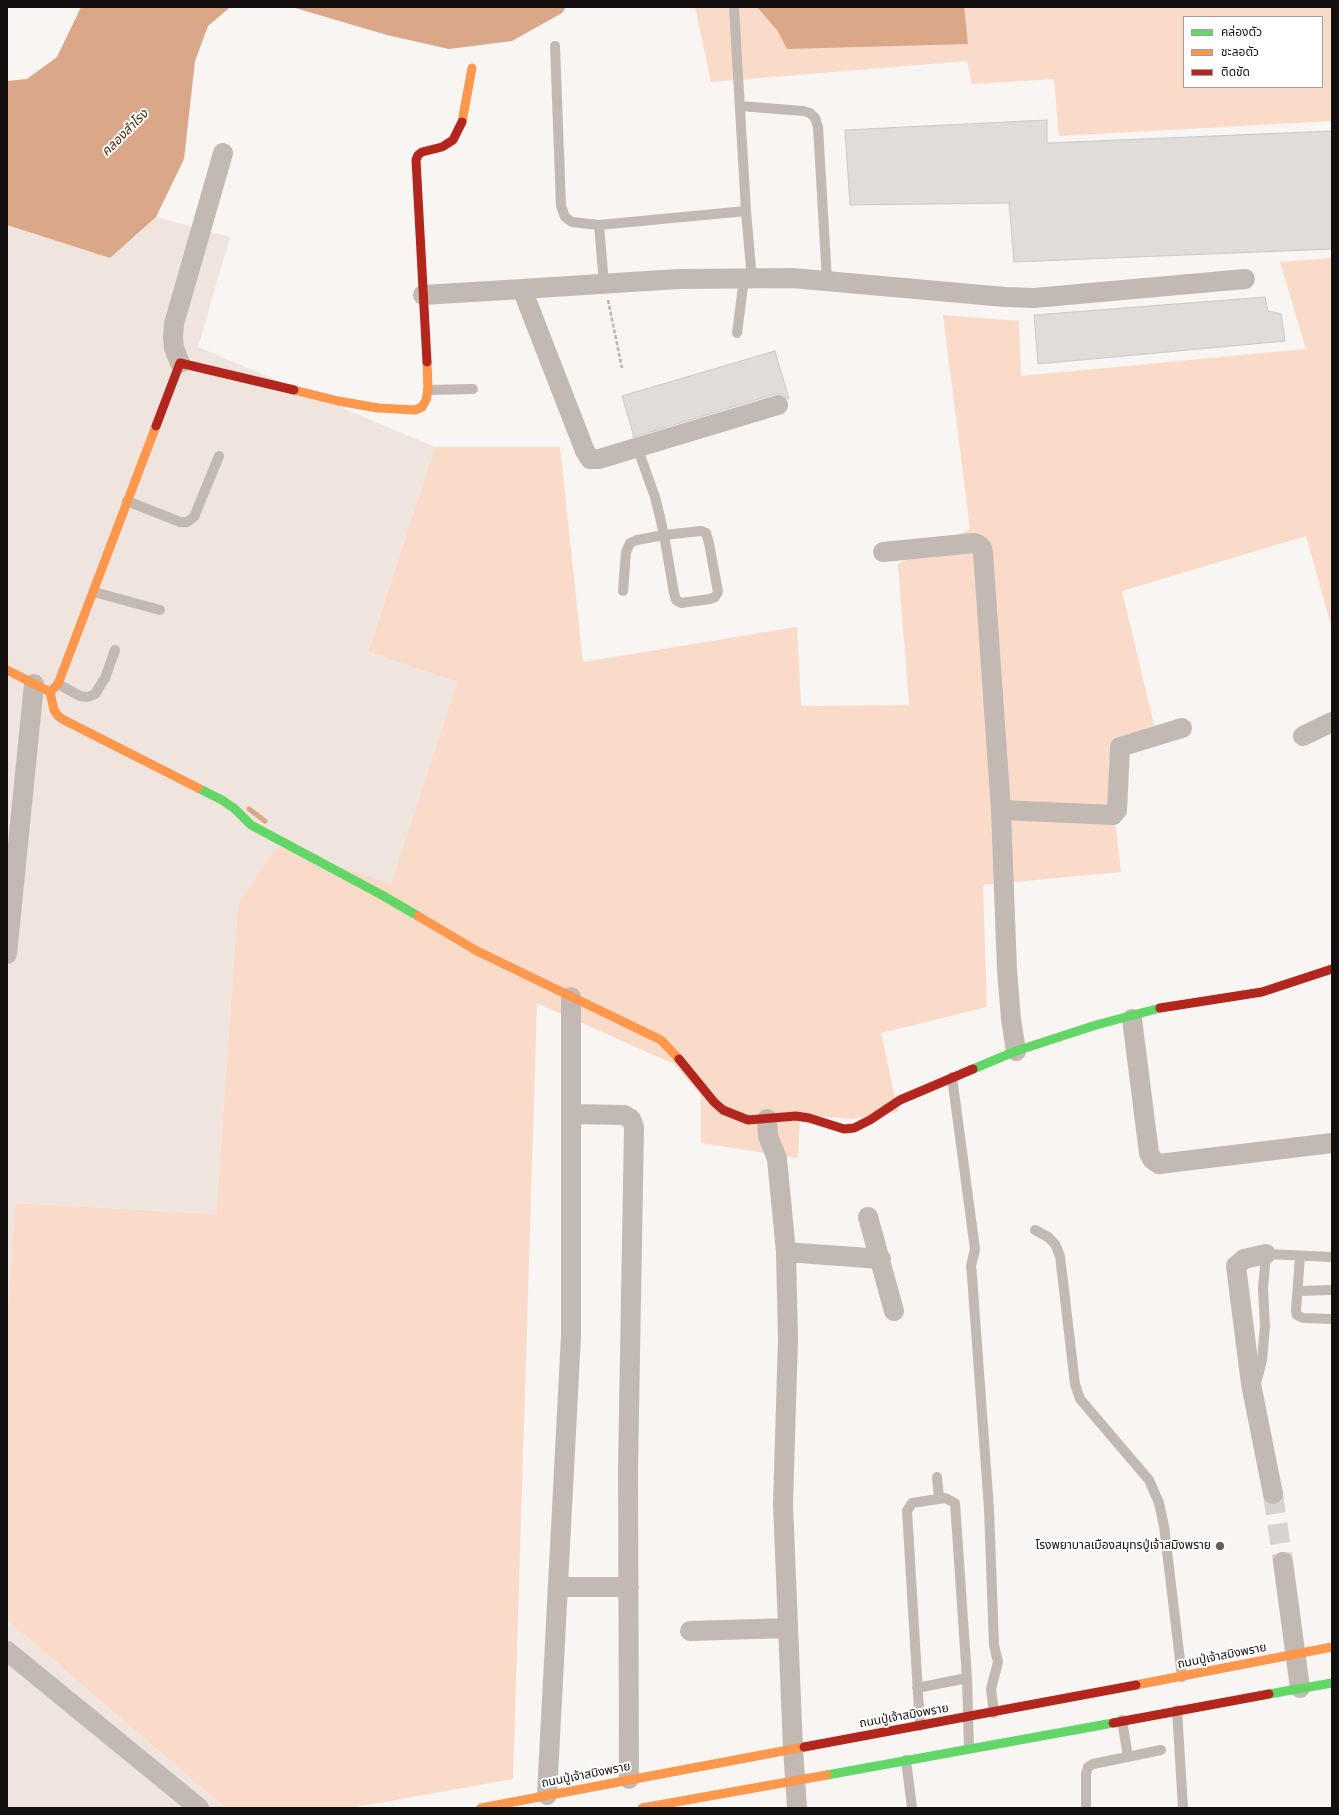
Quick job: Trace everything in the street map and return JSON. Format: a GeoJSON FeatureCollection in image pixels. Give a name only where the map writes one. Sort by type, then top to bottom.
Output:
{"type":"FeatureCollection","features":[{"type":"Feature","properties":{"kind":"street"},"geometry":{"type":"LineString","coordinates":[[180,363],[338,401],[378,408],[414,410],[422,407],[426,400],[428,390],[416,160],[418,155],[422,152],[442,147],[453,140],[458,132],[462,121],[472,68]]}},
{"type":"Feature","properties":{"kind":"street"},"geometry":{"type":"LineString","coordinates":[[42,688],[58,684],[180,363],[174,348],[174,324],[223,153]]}},
{"type":"Feature","properties":{"kind":"street"},"geometry":{"type":"LineString","coordinates":[[423,295],[678,280],[748,280],[792,278],[1034,298],[1245,279]]}},
{"type":"Feature","properties":{"kind":"street"},"geometry":{"type":"LineString","coordinates":[[522,289],[585,450],[590,459],[598,459],[778,405]]}},
{"type":"Feature","properties":{"kind":"street"},"geometry":{"type":"LineString","coordinates":[[882,552],[974,543],[979,544],[982,548],[1001,810],[1006,970],[1016,1051]]}},
{"type":"Feature","properties":{"kind":"street"},"geometry":{"type":"LineString","coordinates":[[7,670],[42,688],[58,716],[64,720],[222,800],[235,809],[251,825],[380,894],[571,1005],[661,1040],[680,1060],[714,1102],[723,1110],[768,1126],[796,1116],[809,1118],[844,1128],[854,1128],[870,1120],[900,1100],[953,1085],[1016,1051],[1096,1024],[1132,1021],[1168,1006],[1262,992],[1332,969]]}},
{"type":"Feature","properties":{"kind":"street"},"geometry":{"type":"LineString","coordinates":[[7,954],[42,688]]}},
{"type":"Feature","properties":{"kind":"street"},"geometry":{"type":"LineString","coordinates":[[1304,736],[1332,722]]}},
{"type":"Feature","properties":{"kind":"street"},"geometry":{"type":"LineString","coordinates":[[1001,810],[1113,815],[1117,810],[1120,747],[1182,728]]}},
{"type":"Feature","properties":{"kind":"street"},"geometry":{"type":"LineString","coordinates":[[547,1795],[571,1336],[571,1005]]}},
{"type":"Feature","properties":{"kind":"street"},"geometry":{"type":"LineString","coordinates":[[1132,1021],[1149,1153],[1152,1159],[1159,1164],[1332,1143]]}},
{"type":"Feature","properties":{"kind":"street"},"geometry":{"type":"LineString","coordinates":[[572,1114],[624,1116],[631,1119],[634,1127],[628,1469],[629,1779]]}},
{"type":"Feature","properties":{"kind":"street"},"geometry":{"type":"LineString","coordinates":[[768,1126],[777,1159],[786,1252],[788,1339],[783,1504],[793,1749],[798,1808]]}},
{"type":"Feature","properties":{"kind":"street"},"geometry":{"type":"LineString","coordinates":[[868,1217],[881,1259],[894,1311]]}},
{"type":"Feature","properties":{"kind":"street"},"geometry":{"type":"LineString","coordinates":[[786,1252],[881,1259]]}},
{"type":"Feature","properties":{"kind":"street"},"geometry":{"type":"LineString","coordinates":[[1266,1254],[1244,1259],[1236,1266],[1253,1395],[1273,1494]]}},
{"type":"Feature","properties":{"kind":"street"},"geometry":{"type":"LineString","coordinates":[[1283,1562],[1300,1688]]}},
{"type":"Feature","properties":{"kind":"street"},"geometry":{"type":"LineString","coordinates":[[559,1587],[629,1588]]}},
{"type":"Feature","properties":{"kind":"street"},"geometry":{"type":"LineString","coordinates":[[690,1632],[788,1628]]}},
{"type":"Feature","properties":{"kind":"street","name":"ถนนปู่เจ้าสมิงพราย"},"geometry":{"type":"LineString","coordinates":[[481,1808],[1332,1647]]}},
{"type":"Feature","properties":{"kind":"street"},"geometry":{"type":"LineString","coordinates":[[7,1651],[199,1808]]}},
{"type":"Feature","properties":{"kind":"street"},"geometry":{"type":"LineString","coordinates":[[642,1808],[696,1803],[796,1780],[1332,1683]]}},
{"type":"Feature","properties":{"kind":"lane"},"geometry":{"type":"LineString","coordinates":[[734,7],[746,211],[748,280],[737,333]]}},
{"type":"Feature","properties":{"kind":"lane"},"geometry":{"type":"LineString","coordinates":[[555,46],[561,206],[565,217],[572,222],[599,225],[746,211]]}},
{"type":"Feature","properties":{"kind":"lane"},"geometry":{"type":"LineString","coordinates":[[740,106],[803,111],[810,113],[815,118],[818,127],[827,281]]}},
{"type":"Feature","properties":{"kind":"lane"},"geometry":{"type":"LineString","coordinates":[[599,225],[604,284]]}},
{"type":"Feature","properties":{"kind":"lane"},"geometry":{"type":"LineString","coordinates":[[428,390],[473,389]]}},
{"type":"Feature","properties":{"kind":"lane"},"geometry":{"type":"LineString","coordinates":[[623,591],[626,552],[630,543],[637,540],[664,535],[701,531],[706,533],[709,543],[718,592],[715,597],[710,599],[681,603],[676,600],[664,535],[655,497],[637,447]]}},
{"type":"Feature","properties":{"kind":"lane"},"geometry":{"type":"LineString","coordinates":[[127,501],[180,522],[187,522],[194,517],[202,501],[219,456]]}},
{"type":"Feature","properties":{"kind":"lane"},"geometry":{"type":"LineString","coordinates":[[94,592],[160,610]]}},
{"type":"Feature","properties":{"kind":"lane"},"geometry":{"type":"LineString","coordinates":[[58,684],[80,696],[88,697],[96,694],[105,678],[115,650]]}},
{"type":"Feature","properties":{"kind":"lane"},"geometry":{"type":"LineString","coordinates":[[953,1085],[975,1249],[972,1271],[989,1509],[994,1645],[998,1662],[991,1689],[994,1712]]}},
{"type":"Feature","properties":{"kind":"lane"},"geometry":{"type":"LineString","coordinates":[[1035,1230],[1048,1237],[1055,1244],[1060,1256],[1075,1384],[1080,1398],[1149,1480],[1159,1503],[1164,1526],[1182,1676]]}},
{"type":"Feature","properties":{"kind":"lane"},"geometry":{"type":"LineString","coordinates":[[1253,1395],[1262,1360],[1265,1326],[1263,1288],[1266,1254],[1332,1258]]}},
{"type":"Feature","properties":{"kind":"lane"},"geometry":{"type":"LineString","coordinates":[[1300,1256],[1296,1311],[1298,1315],[1303,1318],[1332,1319]]}},
{"type":"Feature","properties":{"kind":"lane"},"geometry":{"type":"LineString","coordinates":[[1298,1291],[1332,1290]]}},
{"type":"Feature","properties":{"kind":"lane"},"geometry":{"type":"LineString","coordinates":[[937,1477],[939,1498]]}},
{"type":"Feature","properties":{"kind":"lane"},"geometry":{"type":"LineString","coordinates":[[920,1726],[907,1511],[912,1503],[945,1498],[955,1503],[967,1678],[969,1748]]}},
{"type":"Feature","properties":{"kind":"lane"},"geometry":{"type":"LineString","coordinates":[[917,1688],[967,1678]]}},
{"type":"Feature","properties":{"kind":"lane"},"geometry":{"type":"LineString","coordinates":[[1177,1710],[1183,1808]]}},
{"type":"Feature","properties":{"kind":"lane"},"geometry":{"type":"LineString","coordinates":[[1122,1720],[1128,1757]]}},
{"type":"Feature","properties":{"kind":"lane"},"geometry":{"type":"LineString","coordinates":[[1086,1808],[1086,1774],[1088,1767],[1093,1764],[1161,1750]]}},
{"type":"Feature","properties":{"kind":"lane"},"geometry":{"type":"LineString","coordinates":[[906,1760],[912,1808]]}},
{"type":"Feature","properties":{"kind":"path"},"geometry":{"type":"LineString","coordinates":[[604,284],[622,368]]}},
{"type":"Feature","properties":{"kind":"shaded area"},"geometry":{"type":"Polygon","coordinates":[[[695,7],[1332,7],[1332,121],[1059,136],[1054,79],[972,84],[967,61],[711,82],[695,7]]]}},
{"type":"Feature","properties":{"kind":"shaded area"},"geometry":{"type":"Polygon","coordinates":[[[156,217],[230,237],[198,347],[435,447],[368,652],[457,682],[391,885],[277,846],[238,904],[216,1214],[17,1203],[7,1319],[7,225],[110,258],[156,217]]]}},
{"type":"Feature","properties":{"kind":"shaded area"},"geometry":{"type":"Polygon","coordinates":[[[1332,258],[1332,629],[1306,536],[1122,591],[1157,737],[1108,762],[1121,872],[983,885],[987,1007],[881,1033],[898,1112],[852,1119],[800,1115],[798,1158],[701,1143],[701,1095],[674,1064],[537,1003],[513,1779],[351,1808],[225,1808],[7,1620],[7,1319],[16,1203],[216,1214],[238,904],[277,846],[391,884],[457,682],[368,652],[435,447],[560,447],[583,662],[797,627],[801,706],[909,705],[898,564],[970,529],[943,315],[1019,321],[1021,376],[1306,349],[1280,262],[1332,258]]]}},
{"type":"Feature","properties":{"kind":"shaded area"},"geometry":{"type":"Polygon","coordinates":[[[7,1620],[225,1808],[7,1808],[7,1620]]]}},
{"type":"Feature","properties":{"kind":"water","name":"คลองสำโรง"},"geometry":{"type":"Polygon","coordinates":[[[81,7],[242,7],[229,8],[208,26],[195,61],[184,159],[156,217],[110,258],[7,225],[7,81],[27,79],[57,57],[81,7]]]}},
{"type":"Feature","properties":{"kind":"water"},"geometry":{"type":"Polygon","coordinates":[[[292,7],[566,7],[562,13],[512,41],[449,49],[387,35],[292,7]]]}},
{"type":"Feature","properties":{"kind":"water"},"geometry":{"type":"Polygon","coordinates":[[[757,7],[964,7],[968,44],[787,49],[777,30],[757,7]]]}},
{"type":"Feature","properties":{"kind":"building"},"geometry":{"type":"Polygon","coordinates":[[[1047,120],[1047,143],[1332,131],[1332,249],[1014,262],[1009,203],[850,205],[845,130],[1047,120]]]}},
{"type":"Feature","properties":{"kind":"building"},"geometry":{"type":"Polygon","coordinates":[[[1265,297],[1268,311],[1281,314],[1285,341],[1038,364],[1034,315],[1265,297]]]}},
{"type":"Feature","properties":{"kind":"building"},"geometry":{"type":"Polygon","coordinates":[[[775,351],[789,399],[781,394],[775,394],[634,437],[622,396],[775,351]]]}},
{"type":"Feature","properties":{"kind":"waterway"},"geometry":{"type":"LineString","coordinates":[[249,809],[265,821]]}},
{"type":"Feature","properties":{"kind":"tunnel"},"geometry":{"type":"LineString","coordinates":[[1273,1494],[1283,1562]]}},
{"type":"Feature","properties":{"kind":"traffic: fast"},"geometry":{"type":"LineString","coordinates":[[198,788],[222,800],[235,809],[251,825],[418,916]]}},
{"type":"Feature","properties":{"kind":"traffic: fast"},"geometry":{"type":"LineString","coordinates":[[973,1069],[1016,1051],[1096,1025],[1160,1008]]}},
{"type":"Feature","properties":{"kind":"traffic: fast"},"geometry":{"type":"LineString","coordinates":[[1269,1694],[1332,1683]]}},
{"type":"Feature","properties":{"kind":"traffic: fast"},"geometry":{"type":"LineString","coordinates":[[827,1775],[1113,1723]]}},
{"type":"Feature","properties":{"kind":"traffic: slow"},"geometry":{"type":"LineString","coordinates":[[462,122],[472,68]]}},
{"type":"Feature","properties":{"kind":"traffic: slow"},"geometry":{"type":"LineString","coordinates":[[294,390],[338,401],[378,408],[415,410],[422,407],[426,400],[428,390],[427,362]]}},
{"type":"Feature","properties":{"kind":"traffic: slow"},"geometry":{"type":"LineString","coordinates":[[7,670],[50,692],[58,684],[156,426]]}},
{"type":"Feature","properties":{"kind":"traffic: slow"},"geometry":{"type":"LineString","coordinates":[[50,692],[54,710],[58,716],[64,720],[198,788]]}},
{"type":"Feature","properties":{"kind":"traffic: slow"},"geometry":{"type":"LineString","coordinates":[[418,916],[477,951],[661,1040],[679,1059]]}},
{"type":"Feature","properties":{"kind":"traffic: slow"},"geometry":{"type":"LineString","coordinates":[[1136,1685],[1332,1647]]}},
{"type":"Feature","properties":{"kind":"traffic: slow"},"geometry":{"type":"LineString","coordinates":[[481,1808],[804,1747]]}},
{"type":"Feature","properties":{"kind":"traffic: slow"},"geometry":{"type":"LineString","coordinates":[[642,1808],[827,1775]]}},
{"type":"Feature","properties":{"kind":"traffic: jam"},"geometry":{"type":"LineString","coordinates":[[427,362],[416,160],[418,155],[422,152],[442,147],[453,140],[462,122]]}},
{"type":"Feature","properties":{"kind":"traffic: jam"},"geometry":{"type":"LineString","coordinates":[[156,426],[180,363],[294,390]]}},
{"type":"Feature","properties":{"kind":"traffic: jam"},"geometry":{"type":"LineString","coordinates":[[1160,1008],[1262,992],[1332,969]]}},
{"type":"Feature","properties":{"kind":"traffic: jam"},"geometry":{"type":"LineString","coordinates":[[679,1059],[714,1102],[723,1110],[748,1120],[796,1116],[809,1118],[844,1129],[854,1128],[870,1120],[900,1100],[973,1069]]}},
{"type":"Feature","properties":{"kind":"traffic: jam"},"geometry":{"type":"LineString","coordinates":[[804,1747],[1136,1685]]}},
{"type":"Feature","properties":{"kind":"traffic: jam"},"geometry":{"type":"LineString","coordinates":[[1113,1723],[1269,1694]]}},
{"type":"Feature","properties":{"kind":"place","name":"โรงพยาบาลเมืองสมุทรปู่เจ้าสมิงพราย"},"geometry":{"type":"Point","coordinates":[1220,1546]}}]}
